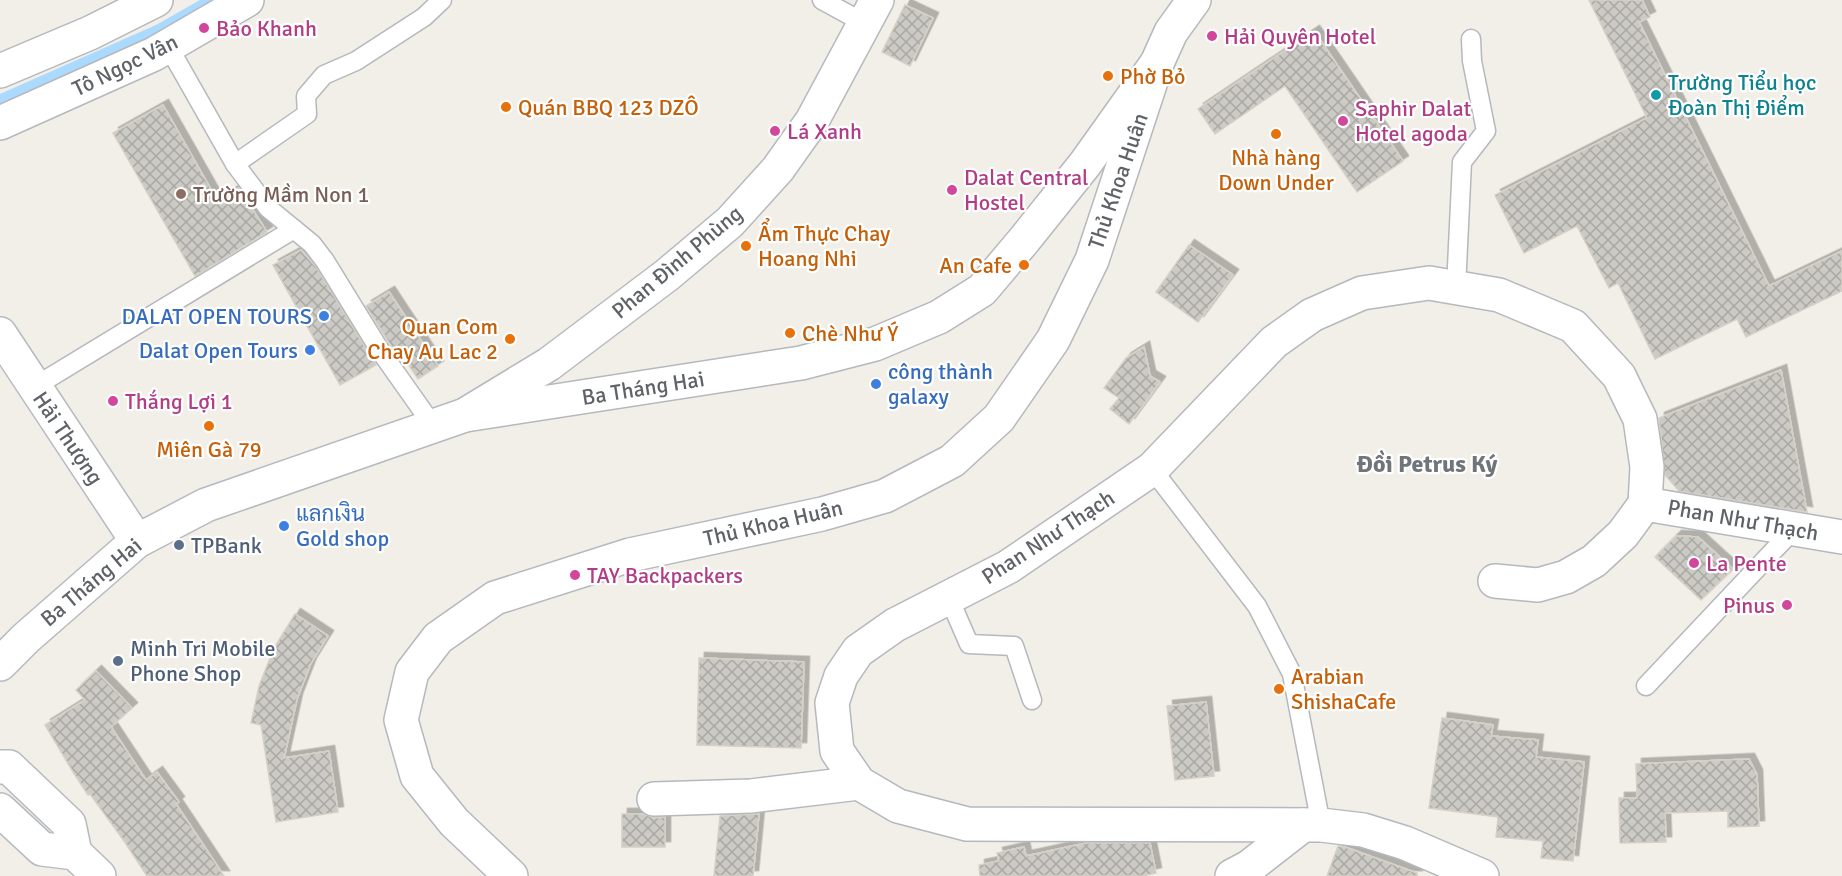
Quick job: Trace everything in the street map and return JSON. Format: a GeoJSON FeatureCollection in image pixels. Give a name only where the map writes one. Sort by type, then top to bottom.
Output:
{"type":"FeatureCollection","features":[{"type":"Feature","properties":{"kind":"street","name":"Tô Ngọc Vân"},"geometry":{"type":"LineString","coordinates":[[0,71],[90,33],[156,0]]}},
{"type":"Feature","properties":{"kind":"street","name":"Tô Ngọc Vân"},"geometry":{"type":"LineString","coordinates":[[0,123],[168,46],[247,0]]}},
{"type":"Feature","properties":{"kind":"street","name":"Ba Tháng Hai"},"geometry":{"type":"LineString","coordinates":[[0,664],[26,638],[137,541],[206,505],[465,415],[801,363],[875,344],[939,317],[982,290],[1085,164],[1157,63],[1171,32],[1194,0]]}},
{"type":"Feature","properties":{"kind":"street","name":"Phan Đình Phùng"},"geometry":{"type":"LineString","coordinates":[[465,415],[549,364],[667,275],[730,222],[778,169],[812,121],[871,12]]}},
{"type":"Feature","properties":{"kind":"street","name":"Thủ Khoa Huân"},"geometry":{"type":"LineString","coordinates":[[511,876],[454,822],[417,776],[401,720],[412,672],[438,638],[495,598],[630,555],[822,514],[885,496],[952,461],[999,418],[1053,340],[1092,260],[1157,63]]}},
{"type":"Feature","properties":{"kind":"street","name":"Phan Như Thạch"},"geometry":{"type":"LineString","coordinates":[[1482,876],[1405,843],[1363,830],[1312,825],[968,824],[898,806],[859,783],[837,751],[832,703],[841,676],[858,651],[895,625],[1008,567],[1152,469],[1274,342],[1312,315],[1362,293],[1429,284],[1499,295],[1573,326],[1620,376],[1640,419],[1647,467],[1645,504],[1623,534],[1594,561],[1566,577],[1538,585],[1496,581]]}},
{"type":"Feature","properties":{"kind":"street","name":"Hải Thượng"},"geometry":{"type":"LineString","coordinates":[[0,334],[137,541]]}},
{"type":"Feature","properties":{"kind":"street","name":"Phan Như Thạch"},"geometry":{"type":"LineString","coordinates":[[1645,504],[1842,537]]}},
{"type":"Feature","properties":{"kind":"street"},"geometry":{"type":"LineString","coordinates":[[0,767],[9,767],[69,824],[75,853],[99,876]]}},
{"type":"Feature","properties":{"kind":"street"},"geometry":{"type":"LineString","coordinates":[[654,799],[751,796],[859,783]]}},
{"type":"Feature","properties":{"kind":"street"},"geometry":{"type":"LineString","coordinates":[[0,810],[42,849],[75,853]]}},
{"type":"Feature","properties":{"kind":"street"},"geometry":{"type":"LineString","coordinates":[[1232,876],[1312,825]]}},
{"type":"Feature","properties":{"kind":"lane"},"geometry":{"type":"LineString","coordinates":[[235,164],[307,114],[306,96],[324,75],[356,62],[424,17],[442,0]]}},
{"type":"Feature","properties":{"kind":"lane"},"geometry":{"type":"LineString","coordinates":[[822,0],[871,12]]}},
{"type":"Feature","properties":{"kind":"lane"},"geometry":{"type":"LineString","coordinates":[[1456,288],[1462,162],[1486,131],[1472,61],[1471,39]]}},
{"type":"Feature","properties":{"kind":"lane"},"geometry":{"type":"LineString","coordinates":[[168,46],[235,164],[268,208],[312,244],[326,261],[381,352],[434,427]]}},
{"type":"Feature","properties":{"kind":"lane"},"geometry":{"type":"LineString","coordinates":[[34,387],[294,230]]}},
{"type":"Feature","properties":{"kind":"lane"},"geometry":{"type":"LineString","coordinates":[[1152,469],[1257,606],[1292,674],[1312,825]]}},
{"type":"Feature","properties":{"kind":"lane"},"geometry":{"type":"LineString","coordinates":[[1646,687],[1794,529]]}},
{"type":"Feature","properties":{"kind":"lane"},"geometry":{"type":"LineString","coordinates":[[949,598],[969,644],[1014,646],[1032,700]]}},
{"type":"Feature","properties":{"kind":"building"},"geometry":{"type":"Polygon","coordinates":[[[1589,0],[1642,0],[1650,17],[1639,22],[1769,286],[1842,251],[1842,291],[1746,337],[1737,319],[1655,359],[1618,283],[1609,288],[1577,226],[1524,253],[1495,195],[1647,118],[1589,0]]]}},
{"type":"Feature","properties":{"kind":"building"},"geometry":{"type":"Polygon","coordinates":[[[905,5],[933,18],[910,66],[882,52],[905,5]]]}},
{"type":"Feature","properties":{"kind":"building","name":"Saphir Dalat Hotel agoda"},"geometry":{"type":"Polygon","coordinates":[[[1314,31],[1403,161],[1357,192],[1285,86],[1215,134],[1198,109],[1314,31]]]}},
{"type":"Feature","properties":{"kind":"building","name":"Trường Mầm Non 1"},"geometry":{"type":"Polygon","coordinates":[[[163,105],[217,200],[239,188],[267,232],[195,276],[113,133],[163,105]]]}},
{"type":"Feature","properties":{"kind":"building"},"geometry":{"type":"Polygon","coordinates":[[[1189,245],[1233,275],[1198,322],[1156,292],[1189,245]]]}},
{"type":"Feature","properties":{"kind":"building","name":"DALAT OPEN TOURS"},"geometry":{"type":"Polygon","coordinates":[[[301,250],[316,267],[376,365],[340,385],[273,265],[301,250]]]}},
{"type":"Feature","properties":{"kind":"building"},"geometry":{"type":"Polygon","coordinates":[[[389,292],[438,366],[418,379],[400,352],[396,354],[366,306],[389,292]]]}},
{"type":"Feature","properties":{"kind":"building"},"geometry":{"type":"Polygon","coordinates":[[[1144,347],[1150,376],[1160,382],[1129,424],[1110,409],[1119,398],[1104,388],[1126,358],[1144,347]]]}},
{"type":"Feature","properties":{"kind":"building"},"geometry":{"type":"Polygon","coordinates":[[[1781,370],[1807,512],[1679,491],[1665,475],[1659,418],[1781,370]]]}},
{"type":"Feature","properties":{"kind":"building","name":"La Pente"},"geometry":{"type":"Polygon","coordinates":[[[1676,536],[1698,537],[1733,569],[1701,600],[1655,557],[1676,536]]]}},
{"type":"Feature","properties":{"kind":"building"},"geometry":{"type":"Polygon","coordinates":[[[295,614],[328,636],[311,663],[297,699],[284,758],[329,751],[338,812],[276,822],[261,725],[251,723],[259,686],[274,648],[295,614]]]}},
{"type":"Feature","properties":{"kind":"building"},"geometry":{"type":"Polygon","coordinates":[[[699,658],[804,662],[801,748],[697,745],[699,658]]]}},
{"type":"Feature","properties":{"kind":"building"},"geometry":{"type":"Polygon","coordinates":[[[96,671],[132,708],[111,727],[146,780],[157,772],[179,802],[176,804],[224,876],[147,876],[73,772],[45,725],[85,700],[76,690],[96,671]]]}},
{"type":"Feature","properties":{"kind":"building"},"geometry":{"type":"Polygon","coordinates":[[[1206,702],[1214,776],[1175,780],[1167,706],[1206,702]]]}},
{"type":"Feature","properties":{"kind":"building"},"geometry":{"type":"Polygon","coordinates":[[[1442,718],[1493,725],[1491,736],[1538,740],[1536,757],[1584,762],[1573,861],[1541,858],[1543,841],[1496,837],[1498,817],[1429,808],[1442,718]]]}},
{"type":"Feature","properties":{"kind":"building"},"geometry":{"type":"Polygon","coordinates":[[[1749,759],[1757,775],[1759,826],[1728,827],[1728,811],[1665,813],[1666,842],[1620,843],[1619,798],[1637,798],[1636,764],[1749,759]]]}},
{"type":"Feature","properties":{"kind":"building"},"geometry":{"type":"Polygon","coordinates":[[[622,814],[665,817],[665,847],[622,847],[622,814]]]}},
{"type":"Feature","properties":{"kind":"building"},"geometry":{"type":"Polygon","coordinates":[[[759,814],[753,876],[714,876],[720,816],[759,814]]]}},
{"type":"Feature","properties":{"kind":"building"},"geometry":{"type":"Polygon","coordinates":[[[1086,843],[1150,843],[1156,873],[1143,876],[980,876],[979,865],[999,861],[997,853],[1024,847],[1026,856],[1086,843]]]}},
{"type":"Feature","properties":{"kind":"building"},"geometry":{"type":"Polygon","coordinates":[[[1338,846],[1417,873],[1417,876],[1327,876],[1338,846]]]}},
{"type":"Feature","properties":{"kind":"waterway"},"geometry":{"type":"LineString","coordinates":[[0,99],[160,28],[209,0]]}},
{"type":"Feature","properties":{"kind":"place","name":"Bảo Khanh"},"geometry":{"type":"Point","coordinates":[204,28]}},
{"type":"Feature","properties":{"kind":"place","name":"Hải Quyên Hotel"},"geometry":{"type":"Point","coordinates":[1212,36]}},
{"type":"Feature","properties":{"kind":"place","name":"Phờ Bỏ"},"geometry":{"type":"Point","coordinates":[1108,76]}},
{"type":"Feature","properties":{"kind":"place","name":"Trường Tiểu học Đoàn Thị Điểm"},"geometry":{"type":"Point","coordinates":[1656,95]}},
{"type":"Feature","properties":{"kind":"place","name":"Quán BBQ 123 DZÔ"},"geometry":{"type":"Point","coordinates":[506,107]}},
{"type":"Feature","properties":{"kind":"place","name":"Saphir Dalat Hotel agoda"},"geometry":{"type":"Point","coordinates":[1343,121]}},
{"type":"Feature","properties":{"kind":"place","name":"Lá Xanh"},"geometry":{"type":"Point","coordinates":[775,131]}},
{"type":"Feature","properties":{"kind":"place","name":"Nhà hàng Down Under"},"geometry":{"type":"Point","coordinates":[1276,134]}},
{"type":"Feature","properties":{"kind":"place","name":"Dalat Central Hostel"},"geometry":{"type":"Point","coordinates":[952,190]}},
{"type":"Feature","properties":{"kind":"place","name":"Trường Mầm Non 1"},"geometry":{"type":"Point","coordinates":[181,194]}},
{"type":"Feature","properties":{"kind":"place","name":"Ẩm Thực Chay Hoang Nhi"},"geometry":{"type":"Point","coordinates":[746,246]}},
{"type":"Feature","properties":{"kind":"place","name":"An Cafe"},"geometry":{"type":"Point","coordinates":[1024,265]}},
{"type":"Feature","properties":{"kind":"place","name":"DALAT OPEN TOURS"},"geometry":{"type":"Point","coordinates":[324,316]}},
{"type":"Feature","properties":{"kind":"place","name":"Chè Như Ý"},"geometry":{"type":"Point","coordinates":[790,333]}},
{"type":"Feature","properties":{"kind":"place","name":"Quan Com Chay Au Lac 2"},"geometry":{"type":"Point","coordinates":[510,339]}},
{"type":"Feature","properties":{"kind":"place","name":"Dalat Open Tours"},"geometry":{"type":"Point","coordinates":[310,350]}},
{"type":"Feature","properties":{"kind":"place","name":"công thành galaxy"},"geometry":{"type":"Point","coordinates":[876,384]}},
{"type":"Feature","properties":{"kind":"place","name":"Thắng Lợi 1"},"geometry":{"type":"Point","coordinates":[113,401]}},
{"type":"Feature","properties":{"kind":"place","name":"Miên Gà 79"},"geometry":{"type":"Point","coordinates":[209,426]}},
{"type":"Feature","properties":{"kind":"place","name":"แลกเงิน Gold shop"},"geometry":{"type":"Point","coordinates":[284,526]}},
{"type":"Feature","properties":{"kind":"place","name":"TPBank"},"geometry":{"type":"Point","coordinates":[179,545]}},
{"type":"Feature","properties":{"kind":"place","name":"La Pente"},"geometry":{"type":"Point","coordinates":[1694,563]}},
{"type":"Feature","properties":{"kind":"place","name":"TAY Backpackers"},"geometry":{"type":"Point","coordinates":[575,575]}},
{"type":"Feature","properties":{"kind":"place","name":"Pinus"},"geometry":{"type":"Point","coordinates":[1787,605]}},
{"type":"Feature","properties":{"kind":"place","name":"Minh Tri Mobile Phone Shop"},"geometry":{"type":"Point","coordinates":[118,661]}},
{"type":"Feature","properties":{"kind":"place","name":"Arabian ShishaCafe"},"geometry":{"type":"Point","coordinates":[1279,689]}},
{"type":"Feature","properties":{"kind":"district","name":"Đồi Petrus Ký"},"geometry":{"type":"Point","coordinates":[1427,464]}}]}
